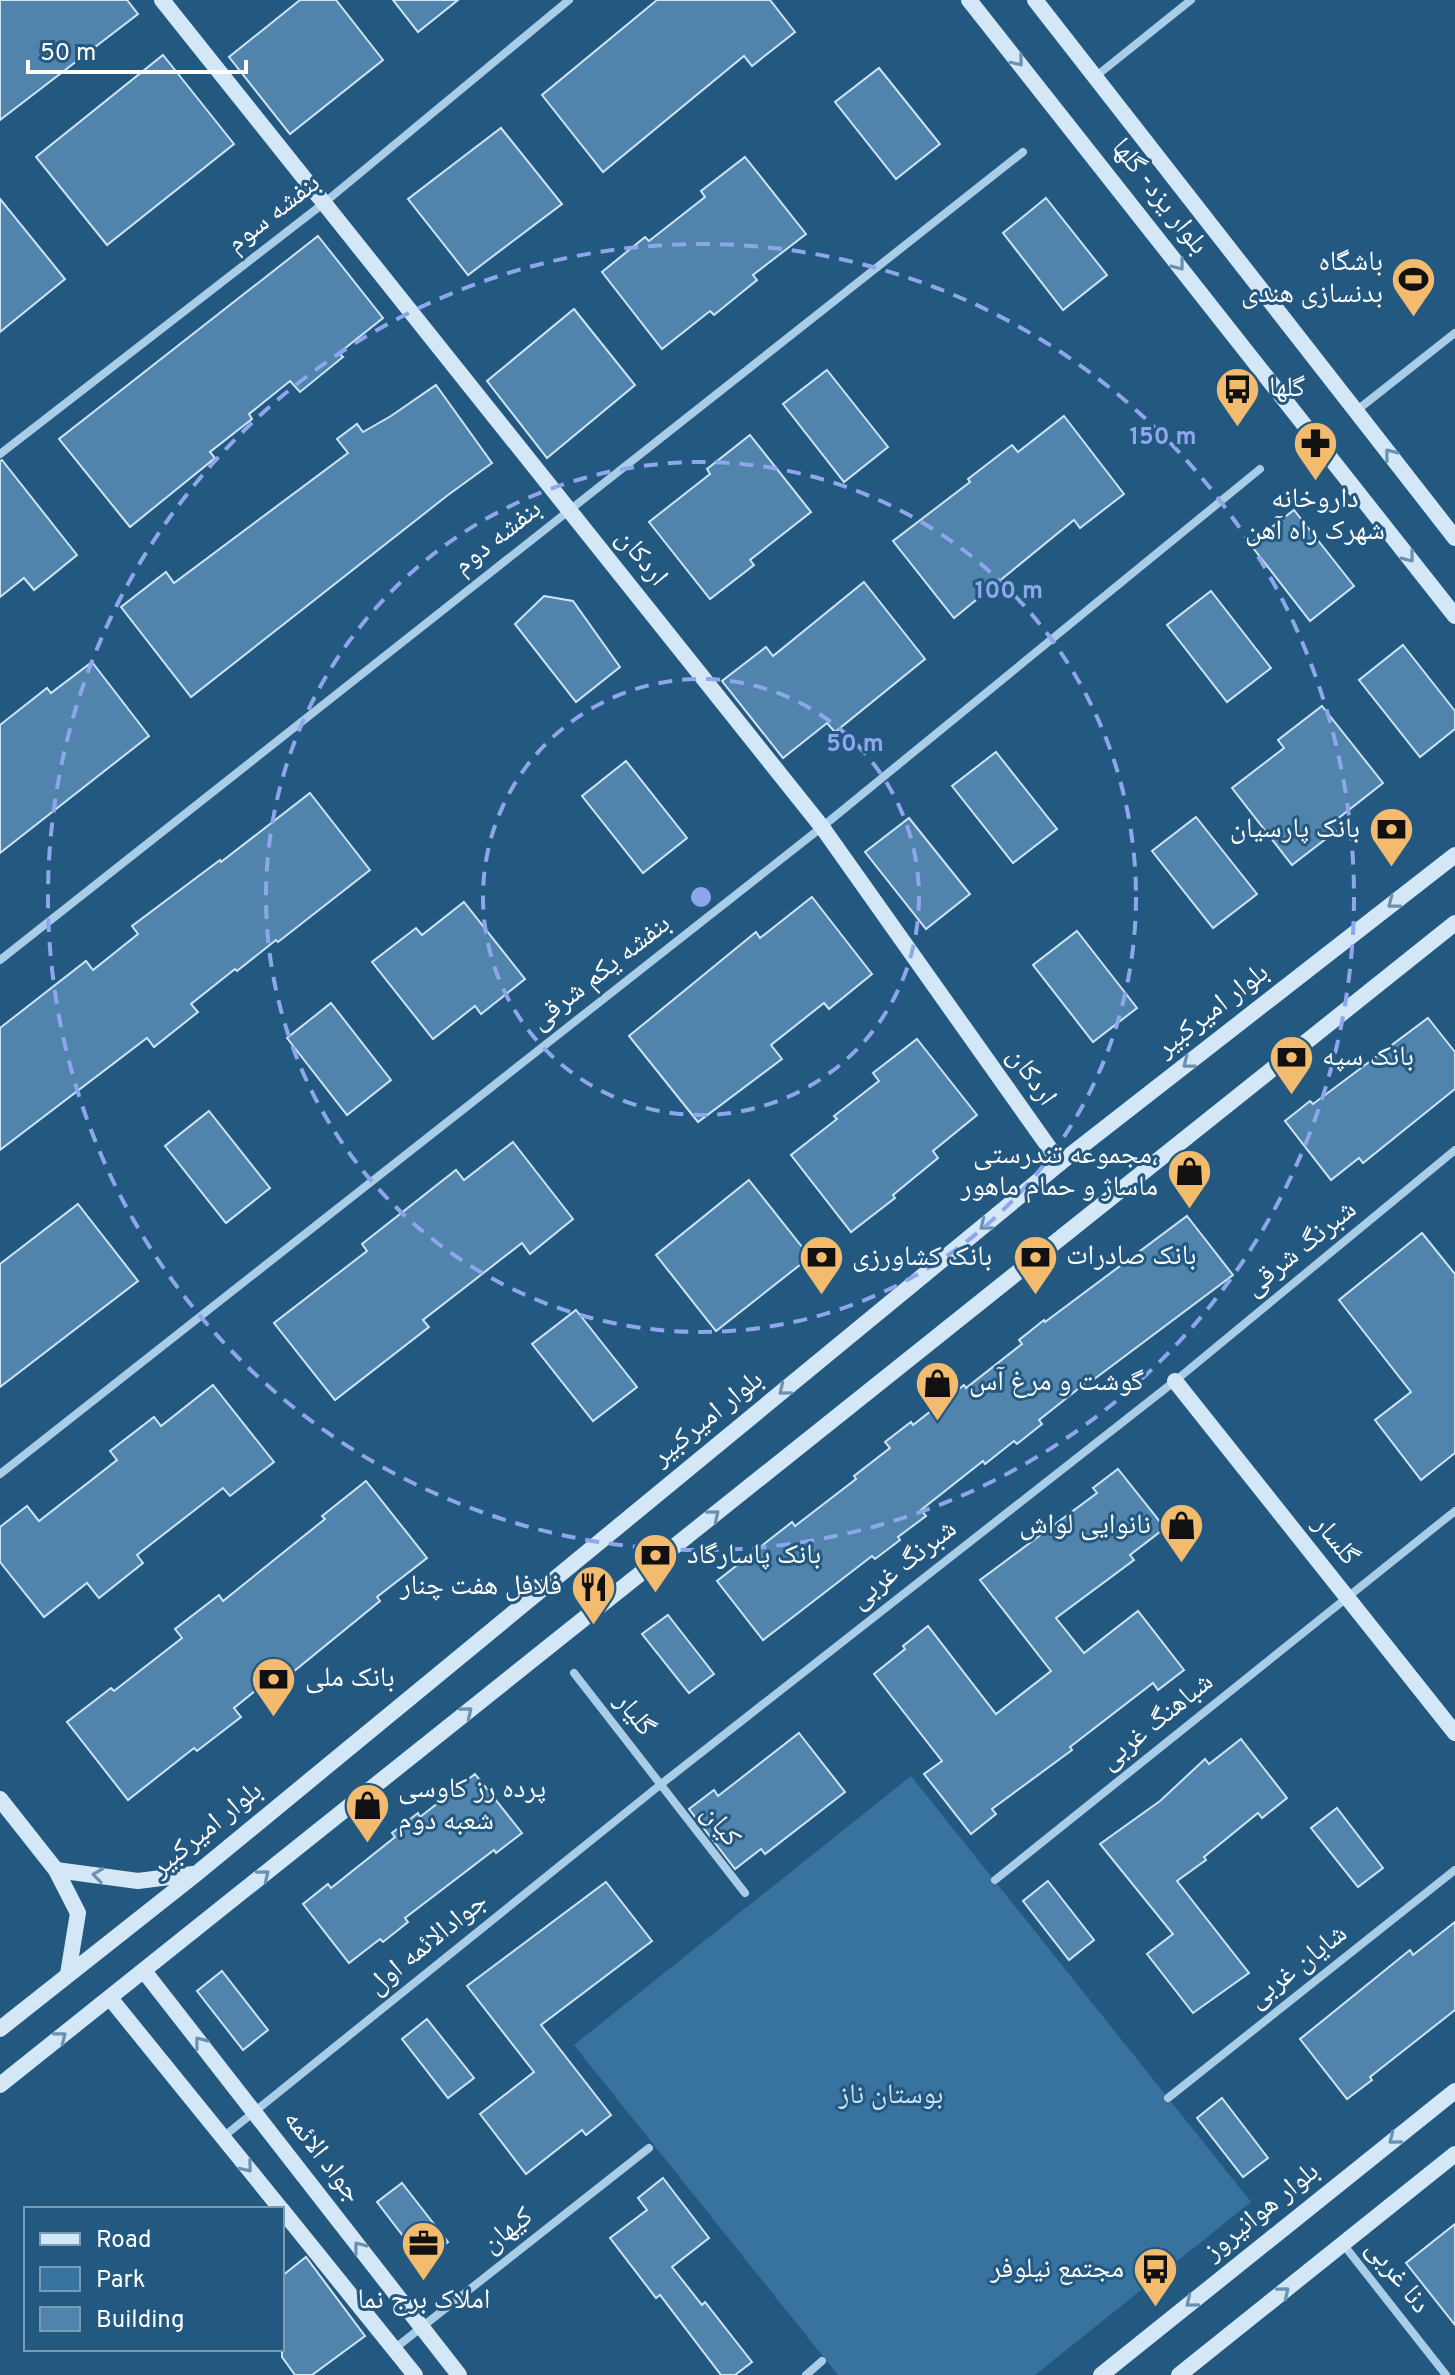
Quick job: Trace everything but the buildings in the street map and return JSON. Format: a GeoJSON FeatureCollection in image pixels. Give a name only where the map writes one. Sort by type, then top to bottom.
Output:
{"type":"FeatureCollection","features":[{"type":"Feature","properties":{"kind":"main road","name":"اردکان"},"geometry":{"type":"LineString","coordinates":[[162,0],[822,827],[1060,1163]]}},
{"type":"Feature","properties":{"kind":"main road","name":"بلوار یزد- گلها"},"geometry":{"type":"LineString","coordinates":[[969,0],[1455,616]]}},
{"type":"Feature","properties":{"kind":"main road","name":"بلوار یزد- گلها"},"geometry":{"type":"LineString","coordinates":[[1035,0],[1455,538]]}},
{"type":"Feature","properties":{"kind":"main road","name":"بلوار امیرکبیر"},"geometry":{"type":"LineString","coordinates":[[0,2029],[196,1874],[1060,1163],[1455,855]]}},
{"type":"Feature","properties":{"kind":"main road"},"geometry":{"type":"LineString","coordinates":[[0,2085],[1455,923]]}},
{"type":"Feature","properties":{"kind":"main road","name":"گلسار"},"geometry":{"type":"LineString","coordinates":[[1175,1381],[1455,1733]]}},
{"type":"Feature","properties":{"kind":"main road"},"geometry":{"type":"LineString","coordinates":[[0,1799],[56,1870],[78,1913],[68,1974]]}},
{"type":"Feature","properties":{"kind":"main road"},"geometry":{"type":"LineString","coordinates":[[56,1870],[138,1881],[196,1874]]}},
{"type":"Feature","properties":{"kind":"main road","name":"جواد الائمه"},"geometry":{"type":"LineString","coordinates":[[144,1971],[459,2375]]}},
{"type":"Feature","properties":{"kind":"main road"},"geometry":{"type":"LineString","coordinates":[[110,1998],[280,2207]]}},
{"type":"Feature","properties":{"kind":"main road","name":"بلوار هوانیروز"},"geometry":{"type":"LineString","coordinates":[[1101,2375],[1455,2091]]}},
{"type":"Feature","properties":{"kind":"main road"},"geometry":{"type":"LineString","coordinates":[[1179,2375],[1455,2154]]}},
{"type":"Feature","properties":{"kind":"main road"},"geometry":{"type":"LineString","coordinates":[[284,2212],[415,2375]]}},
{"type":"Feature","properties":{"kind":"street","name":"بنفشه سوم"},"geometry":{"type":"LineString","coordinates":[[0,454],[324,203],[569,0]]}},
{"type":"Feature","properties":{"kind":"street"},"geometry":{"type":"LineString","coordinates":[[1095,77],[1191,0]]}},
{"type":"Feature","properties":{"kind":"street","name":"بنفشه دوم"},"geometry":{"type":"LineString","coordinates":[[0,960],[1023,152]]}},
{"type":"Feature","properties":{"kind":"street"},"geometry":{"type":"LineString","coordinates":[[1356,411],[1455,333]]}},
{"type":"Feature","properties":{"kind":"street","name":"بنفشه یکم شرقی"},"geometry":{"type":"LineString","coordinates":[[0,1474],[822,827],[1260,469]]}},
{"type":"Feature","properties":{"kind":"street","name":"شبرنگ شرقی"},"geometry":{"type":"LineString","coordinates":[[1175,1381],[1455,1150]]}},
{"type":"Feature","properties":{"kind":"street","name":"شبرنگ غربی"},"geometry":{"type":"LineString","coordinates":[[660,1785],[1175,1381]]}},
{"type":"Feature","properties":{"kind":"street","name":"شباهنگ غربی"},"geometry":{"type":"LineString","coordinates":[[995,1880],[1455,1511]]}},
{"type":"Feature","properties":{"kind":"street","name":"گلیار"},"geometry":{"type":"LineString","coordinates":[[574,1673],[660,1785]]}},
{"type":"Feature","properties":{"kind":"street","name":"کیان"},"geometry":{"type":"LineString","coordinates":[[660,1785],[745,1893]]}},
{"type":"Feature","properties":{"kind":"street","name":"جوادالائمه اول"},"geometry":{"type":"LineString","coordinates":[[223,2137],[660,1785]]}},
{"type":"Feature","properties":{"kind":"street","name":"شایان غربی"},"geometry":{"type":"LineString","coordinates":[[1168,2098],[1455,1870]]}},
{"type":"Feature","properties":{"kind":"street","name":"کیهان"},"geometry":{"type":"LineString","coordinates":[[394,2349],[649,2148]]}},
{"type":"Feature","properties":{"kind":"street","name":"دنا غربی"},"geometry":{"type":"LineString","coordinates":[[1343,2244],[1446,2375]]}},
{"type":"Feature","properties":{"kind":"street"},"geometry":{"type":"LineString","coordinates":[[806,2375],[822,2361]]}},
{"type":"Feature","properties":{"kind":"green space","name":"بوستان ناز"},"geometry":{"type":"Polygon","coordinates":[[[911,1776],[1251,2202],[1035,2375],[838,2375],[574,2045],[911,1776]]]}},
{"type":"Feature","properties":{"kind":"place","name":"باشگاه بدنسازی هندی"},"geometry":{"type":"Point","coordinates":[1414,318]}},
{"type":"Feature","properties":{"kind":"place","name":"گلها"},"geometry":{"type":"Point","coordinates":[1238,428]}},
{"type":"Feature","properties":{"kind":"place","name":"داروخانه شهرک راه آهن"},"geometry":{"type":"Point","coordinates":[1315,482]}},
{"type":"Feature","properties":{"kind":"place","name":"بانک پارسیان"},"geometry":{"type":"Point","coordinates":[1391,869]}},
{"type":"Feature","properties":{"kind":"place","name":"بانک سپه"},"geometry":{"type":"Point","coordinates":[1291,1097]}},
{"type":"Feature","properties":{"kind":"place","name":"مجموعه تندرستی، ماساژ و حمام ماهور"},"geometry":{"type":"Point","coordinates":[1189,1211]}},
{"type":"Feature","properties":{"kind":"place","name":"بانک صادرات"},"geometry":{"type":"Point","coordinates":[1035,1296]}},
{"type":"Feature","properties":{"kind":"place","name":"بانک کشاورزی"},"geometry":{"type":"Point","coordinates":[821,1297]}},
{"type":"Feature","properties":{"kind":"place","name":"گوشت و مرغ آس"},"geometry":{"type":"Point","coordinates":[938,1422]}},
{"type":"Feature","properties":{"kind":"place","name":"نانوایی لواش"},"geometry":{"type":"Point","coordinates":[1182,1565]}},
{"type":"Feature","properties":{"kind":"place","name":"بانک پاسارگاد"},"geometry":{"type":"Point","coordinates":[656,1595]}},
{"type":"Feature","properties":{"kind":"place","name":"فلافل هفت چنار"},"geometry":{"type":"Point","coordinates":[593,1626]}},
{"type":"Feature","properties":{"kind":"place","name":"بانک ملی"},"geometry":{"type":"Point","coordinates":[274,1718]}},
{"type":"Feature","properties":{"kind":"place","name":"پرده رز کاوسی شعبه دوم"},"geometry":{"type":"Point","coordinates":[367,1845]}},
{"type":"Feature","properties":{"kind":"place","name":"املاک برج نما"},"geometry":{"type":"Point","coordinates":[424,2283]}},
{"type":"Feature","properties":{"kind":"place","name":"مجتمع نیلوفر"},"geometry":{"type":"Point","coordinates":[1155,2309]}}]}
